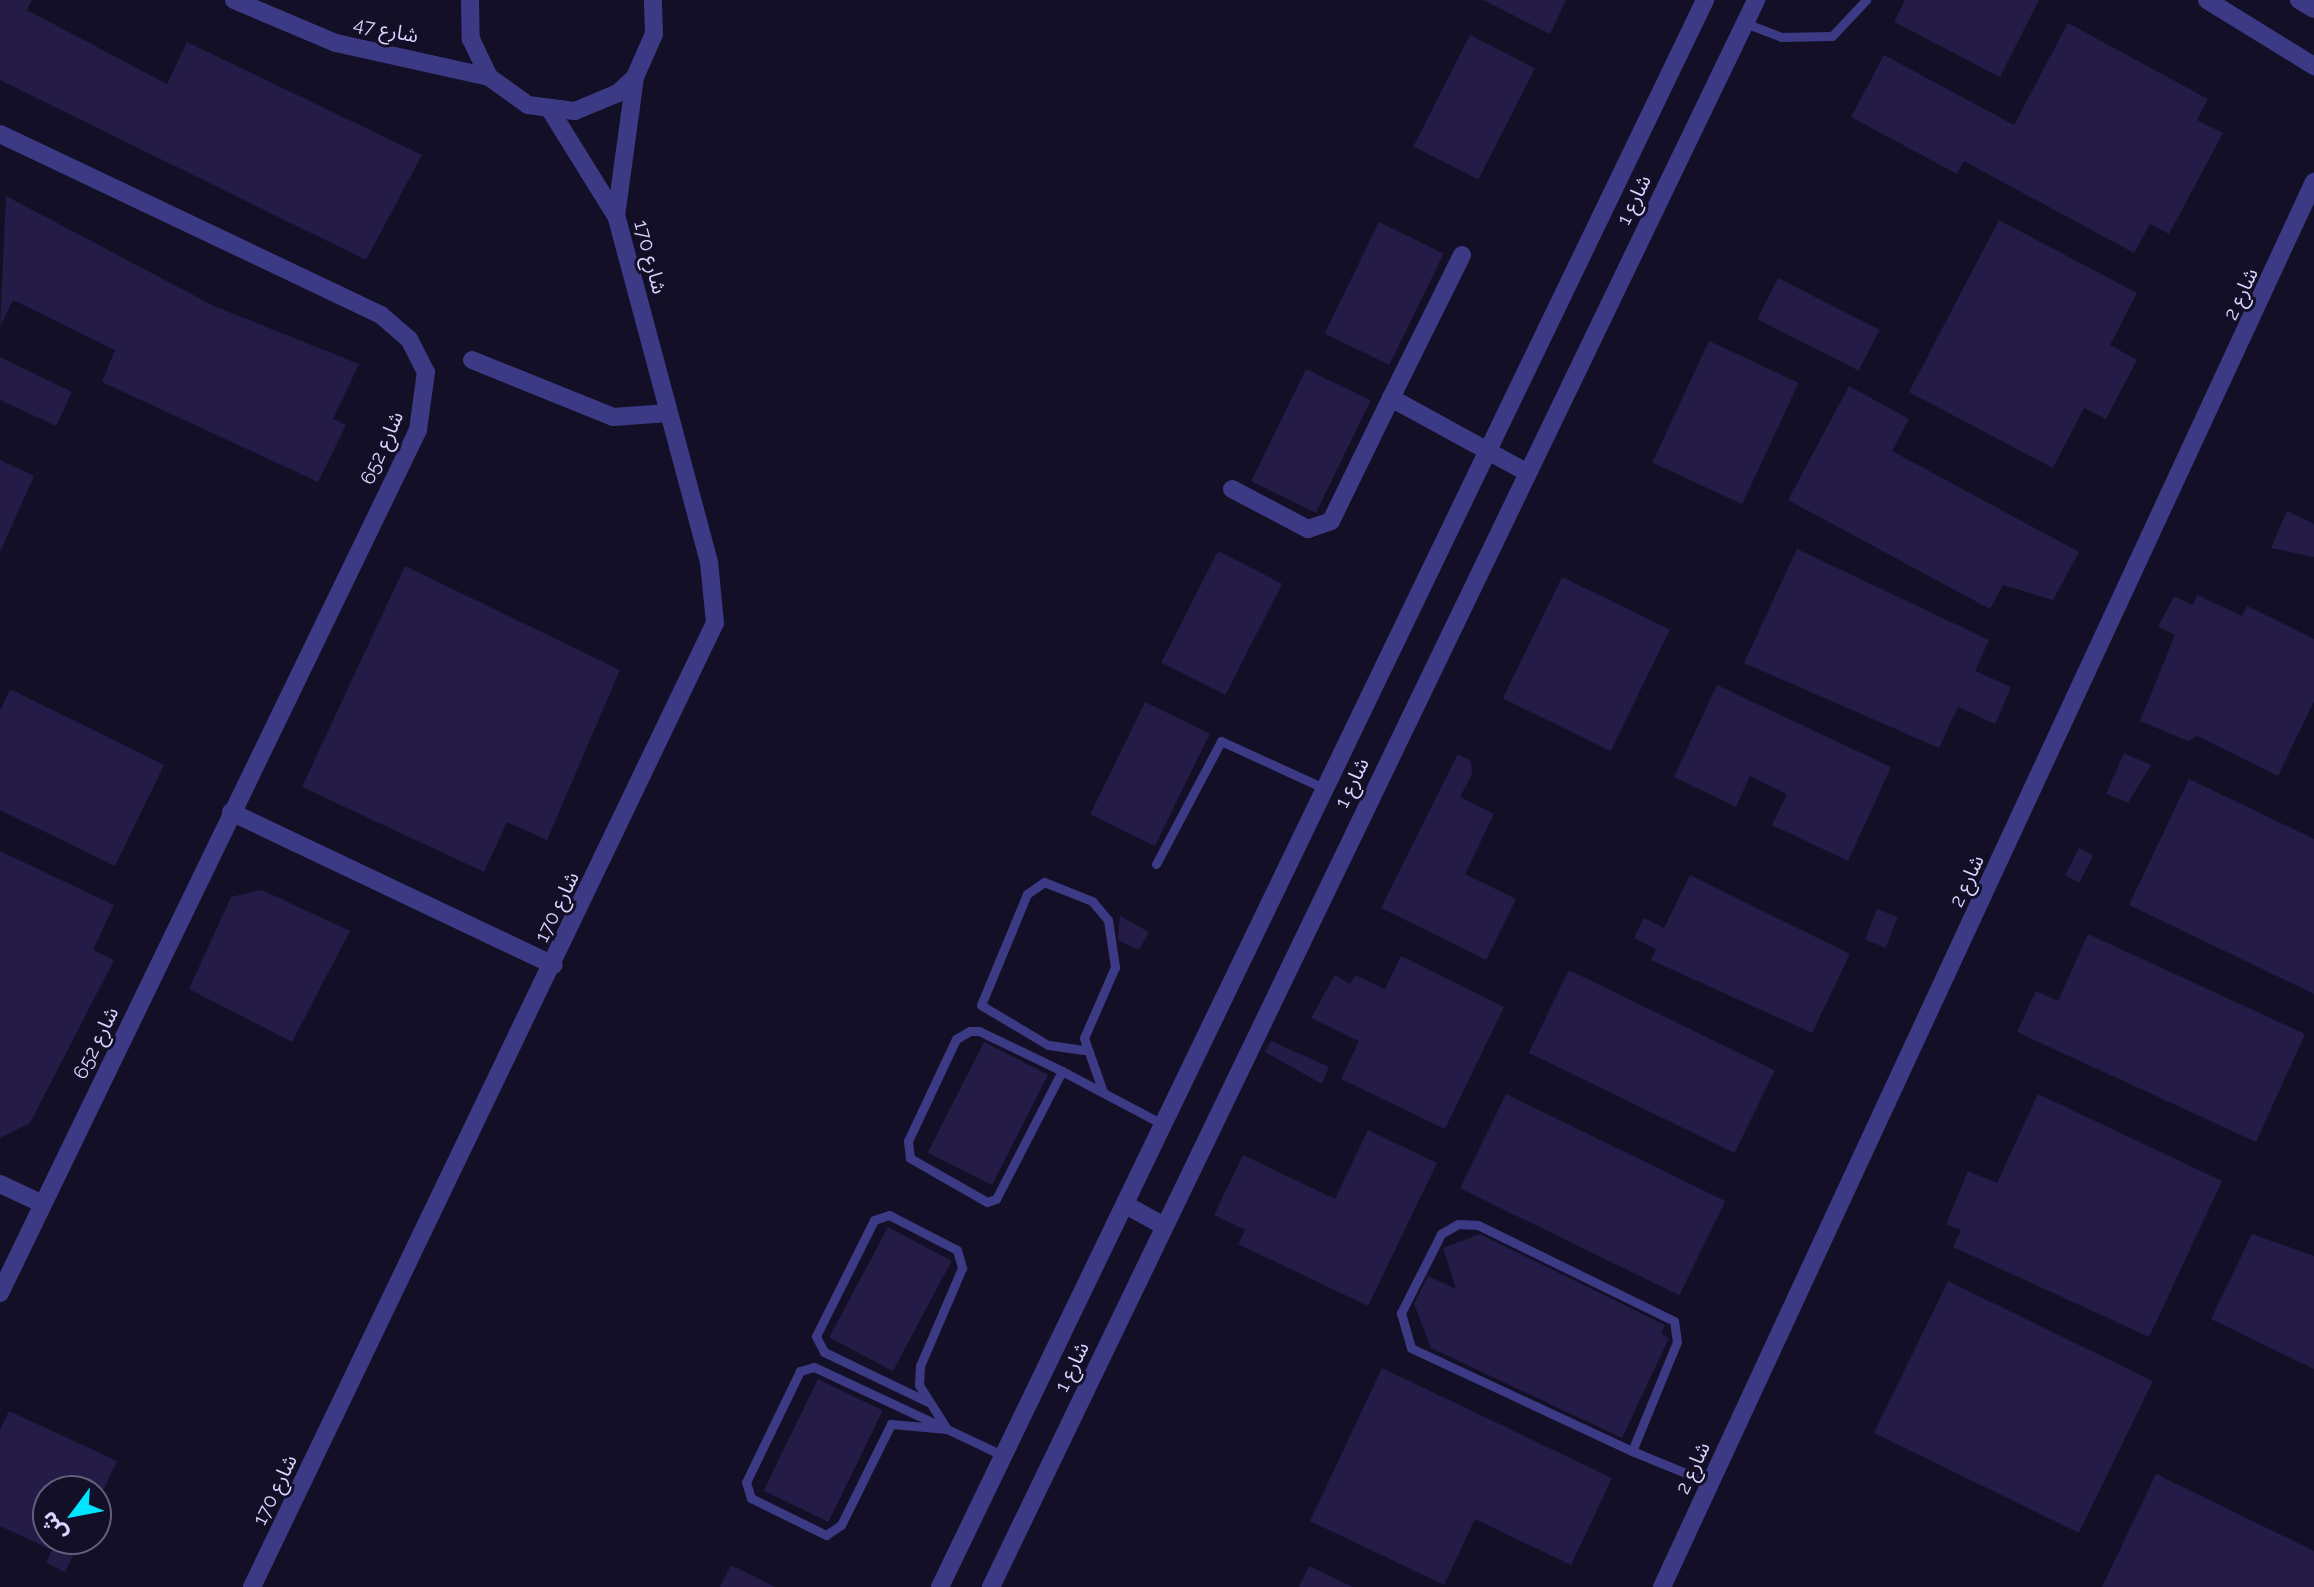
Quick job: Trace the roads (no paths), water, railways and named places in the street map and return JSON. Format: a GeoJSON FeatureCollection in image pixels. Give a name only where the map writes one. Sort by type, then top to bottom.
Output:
{"type":"FeatureCollection","features":[{"type":"Feature","properties":{"kind":"street","name":"شارع 47"},"geometry":{"type":"LineString","coordinates":[[234,0],[336,43],[489,77]]}},
{"type":"Feature","properties":{"kind":"street"},"geometry":{"type":"LineString","coordinates":[[470,0],[471,39],[489,77],[507,93],[551,111],[597,105],[635,77],[654,34],[653,0]]}},
{"type":"Feature","properties":{"kind":"street","name":"شارع 1"},"geometry":{"type":"LineString","coordinates":[[940,1587],[1705,0]]}},
{"type":"Feature","properties":{"kind":"street","name":"شارع 1"},"geometry":{"type":"LineString","coordinates":[[991,1587],[1756,0]]}},
{"type":"Feature","properties":{"kind":"street"},"geometry":{"type":"LineString","coordinates":[[2207,0],[2314,66]]}},
{"type":"Feature","properties":{"kind":"street"},"geometry":{"type":"LineString","coordinates":[[2299,0],[2314,9]]}},
{"type":"Feature","properties":{"kind":"street","name":"شارع 170"},"geometry":{"type":"LineString","coordinates":[[616,216],[635,77]]}},
{"type":"Feature","properties":{"kind":"street","name":"شارع 170"},"geometry":{"type":"LineString","coordinates":[[252,1587],[715,623],[709,562],[616,216],[551,111]]}},
{"type":"Feature","properties":{"kind":"street","name":"شارع 652"},"geometry":{"type":"LineString","coordinates":[[0,134],[381,315],[409,339],[426,372],[418,430],[0,1293]]}},
{"type":"Feature","properties":{"kind":"street","name":"شارع 2"},"geometry":{"type":"LineString","coordinates":[[1662,1587],[2313,189]]}},
{"type":"Feature","properties":{"kind":"street"},"geometry":{"type":"LineString","coordinates":[[1232,489],[1308,529],[1331,521],[1462,255]]}},
{"type":"Feature","properties":{"kind":"street"},"geometry":{"type":"LineString","coordinates":[[472,360],[613,417],[669,413]]}},
{"type":"Feature","properties":{"kind":"street"},"geometry":{"type":"LineString","coordinates":[[1391,398],[1526,472]]}},
{"type":"Feature","properties":{"kind":"street"},"geometry":{"type":"LineString","coordinates":[[231,812],[553,965]]}},
{"type":"Feature","properties":{"kind":"street"},"geometry":{"type":"LineString","coordinates":[[0,1184],[43,1204]]}},
{"type":"Feature","properties":{"kind":"street"},"geometry":{"type":"LineString","coordinates":[[1126,1205],[1164,1226]]}},
{"type":"Feature","properties":{"kind":"lane"},"geometry":{"type":"LineString","coordinates":[[1745,23],[1781,37],[1832,36],[1866,0]]}},
{"type":"Feature","properties":{"kind":"lane"},"geometry":{"type":"LineString","coordinates":[[1156,864],[1221,741],[1326,789]]}},
{"type":"Feature","properties":{"kind":"lane"},"geometry":{"type":"LineString","coordinates":[[1084,1050],[1048,1045],[981,1005],[1027,894],[1044,882],[1092,901],[1108,920],[1115,967],[1088,1020],[1084,1050],[1103,1092]]}},
{"type":"Feature","properties":{"kind":"lane"},"geometry":{"type":"LineString","coordinates":[[1062,1071],[996,1199],[987,1202],[910,1158],[908,1141],[964,1033],[979,1031],[1062,1071],[1164,1125]]}},
{"type":"Feature","properties":{"kind":"lane"},"geometry":{"type":"LineString","coordinates":[[928,1402],[824,1352],[816,1336],[874,1220],[889,1215],[957,1250],[962,1268],[920,1366],[928,1402],[947,1429]]}},
{"type":"Feature","properties":{"kind":"lane"},"geometry":{"type":"LineString","coordinates":[[1632,1451],[1677,1342],[1674,1321],[1478,1225],[1458,1224],[1441,1234],[1401,1313],[1411,1348],[1632,1451],[1710,1483]]}},
{"type":"Feature","properties":{"kind":"lane"},"geometry":{"type":"LineString","coordinates":[[947,1429],[891,1424],[841,1525],[826,1535],[751,1498],[746,1482],[800,1371],[814,1367],[947,1429],[1002,1455]]}}]}
